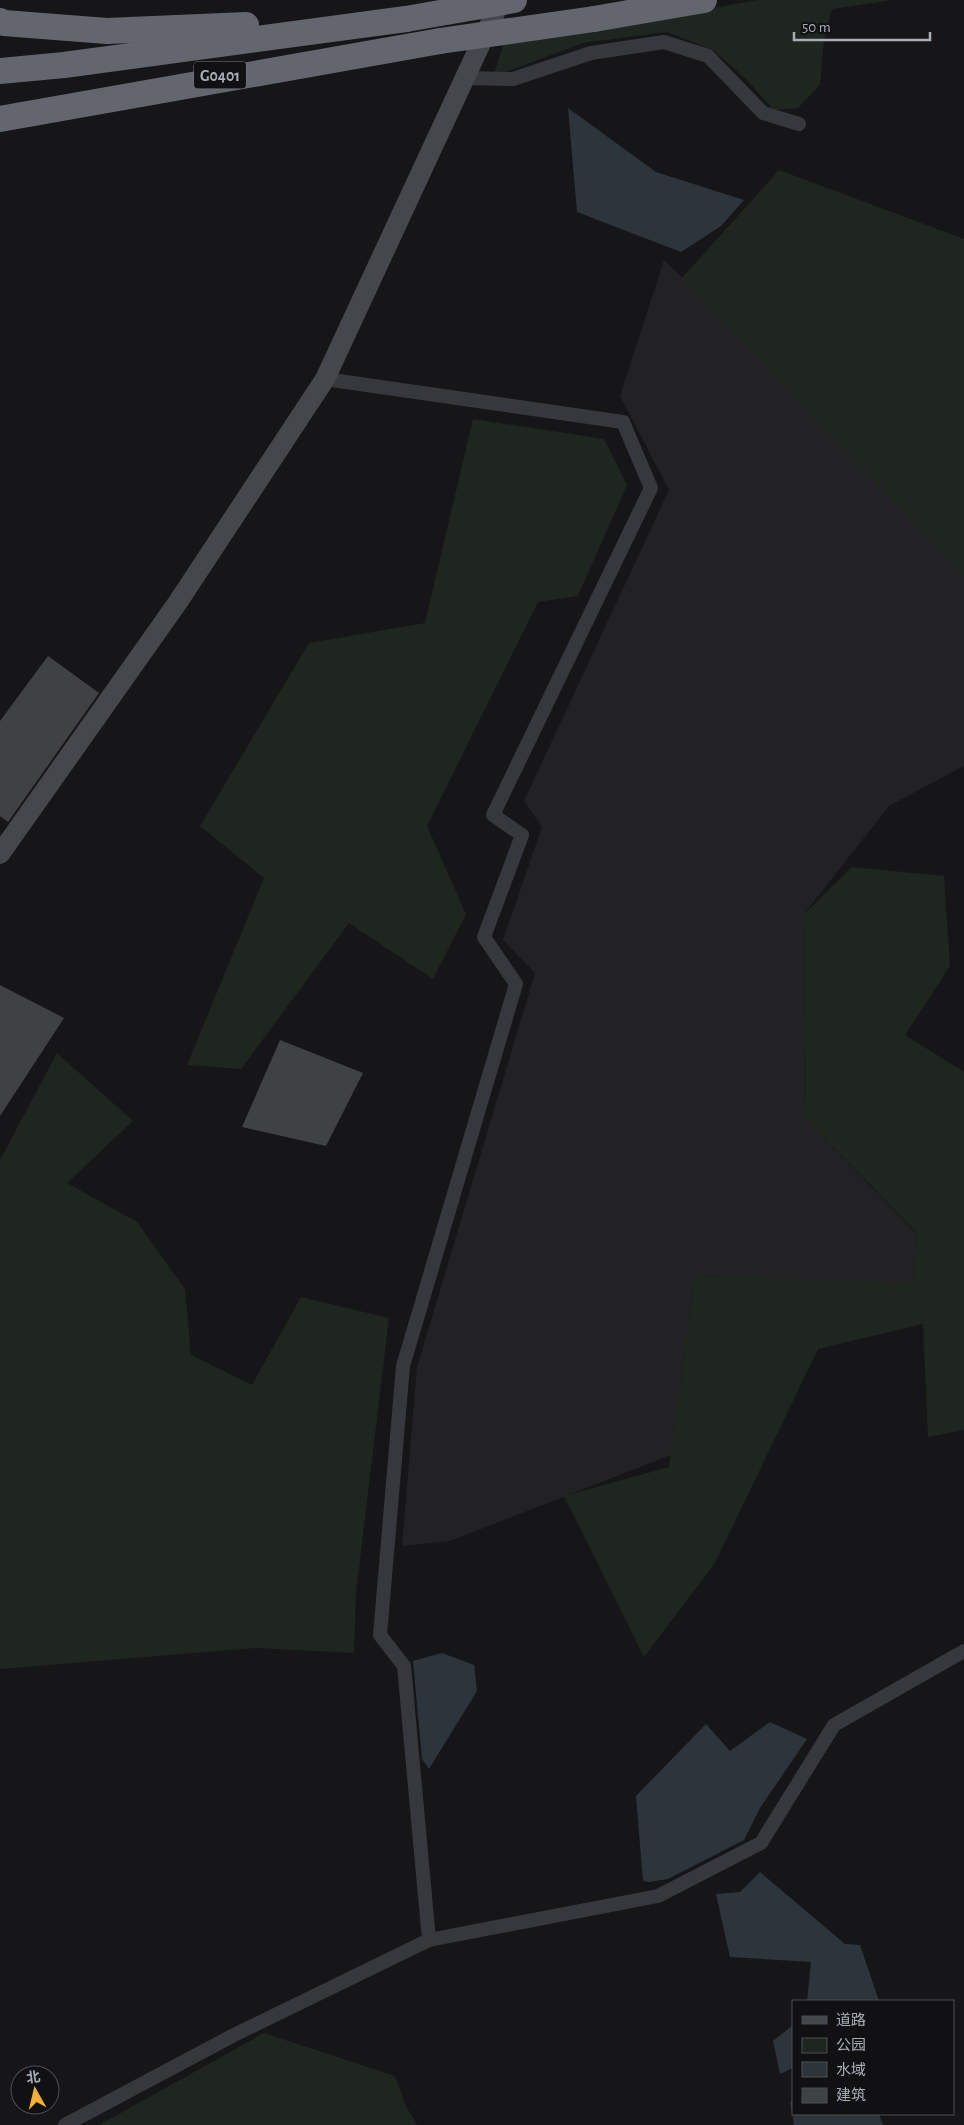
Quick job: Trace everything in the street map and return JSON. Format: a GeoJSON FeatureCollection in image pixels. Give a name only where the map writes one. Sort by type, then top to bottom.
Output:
{"type":"FeatureCollection","features":[{"type":"Feature","properties":{"kind":"highway","name":"G0401"},"geometry":{"type":"LineString","coordinates":[[0,71],[64,66],[406,19],[514,0]]}},
{"type":"Feature","properties":{"kind":"highway","name":"G0401"},"geometry":{"type":"LineString","coordinates":[[0,105],[68,98],[594,19],[704,0]]}},
{"type":"Feature","properties":{"kind":"highway"},"geometry":{"type":"LineString","coordinates":[[0,21],[4,23],[107,31],[406,19]]}},
{"type":"Feature","properties":{"kind":"highway"},"geometry":{"type":"LineString","coordinates":[[0,119],[440,41]]}},
{"type":"Feature","properties":{"kind":"main road"},"geometry":{"type":"LineString","coordinates":[[0,854],[178,602],[325,379],[500,0]]}},
{"type":"Feature","properties":{"kind":"street"},"geometry":{"type":"LineString","coordinates":[[464,78],[513,79],[591,53],[664,42],[708,56],[763,113],[799,124]]}},
{"type":"Feature","properties":{"kind":"street"},"geometry":{"type":"LineString","coordinates":[[325,379],[623,422],[652,488],[493,814],[522,835],[484,937],[516,984],[403,1366],[380,1635],[404,1666],[429,1940]]}},
{"type":"Feature","properties":{"kind":"street"},"geometry":{"type":"LineString","coordinates":[[65,2125],[232,2036],[429,1940],[658,1896],[761,1844],[834,1725],[964,1651]]}},
{"type":"Feature","properties":{"kind":"shaded area"},"geometry":{"type":"Polygon","coordinates":[[[664,260],[746,338],[964,574],[964,766],[889,806],[804,914],[806,1119],[917,1234],[914,1284],[695,1276],[671,1455],[450,1541],[402,1546],[417,1367],[535,973],[503,940],[542,827],[524,801],[669,490],[620,396],[664,260]]]}},
{"type":"Feature","properties":{"kind":"green space"},"geometry":{"type":"Polygon","coordinates":[[[757,0],[893,0],[832,9],[824,40],[820,85],[798,108],[774,110],[745,78],[713,50],[667,32],[583,43],[493,77],[503,45],[757,0]]]}},
{"type":"Feature","properties":{"kind":"green space"},"geometry":{"type":"Polygon","coordinates":[[[779,170],[964,239],[964,576],[682,278],[779,170]]]}},
{"type":"Feature","properties":{"kind":"green space"},"geometry":{"type":"Polygon","coordinates":[[[473,419],[604,439],[627,485],[578,596],[538,602],[427,826],[466,914],[433,979],[349,923],[241,1069],[187,1065],[264,878],[200,826],[309,643],[425,623],[473,419]]]}},
{"type":"Feature","properties":{"kind":"green space"},"geometry":{"type":"Polygon","coordinates":[[[852,867],[944,876],[950,966],[905,1035],[964,1072],[964,1430],[928,1437],[923,1324],[818,1349],[715,1563],[644,1657],[564,1496],[669,1467],[695,1276],[914,1283],[917,1233],[806,1119],[804,914],[852,867]]]}},
{"type":"Feature","properties":{"kind":"green space"},"geometry":{"type":"Polygon","coordinates":[[[57,1053],[133,1121],[67,1183],[137,1222],[185,1289],[191,1355],[252,1385],[301,1297],[389,1318],[356,1593],[354,1653],[257,1648],[0,1669],[0,1160],[57,1053]]]}},
{"type":"Feature","properties":{"kind":"green space"},"geometry":{"type":"Polygon","coordinates":[[[264,2033],[395,2076],[406,2106],[417,2125],[99,2125],[264,2033]]]}},
{"type":"Feature","properties":{"kind":"water"},"geometry":{"type":"Polygon","coordinates":[[[568,108],[656,172],[744,200],[721,226],[681,252],[577,212],[568,108]]]}},
{"type":"Feature","properties":{"kind":"water"},"geometry":{"type":"Polygon","coordinates":[[[442,1653],[474,1665],[477,1691],[429,1769],[422,1759],[413,1661],[442,1653]]]}},
{"type":"Feature","properties":{"kind":"water"},"geometry":{"type":"Polygon","coordinates":[[[770,1722],[807,1739],[760,1808],[744,1840],[668,1879],[643,1881],[636,1796],[706,1724],[730,1751],[770,1722]]]}},
{"type":"Feature","properties":{"kind":"water"},"geometry":{"type":"Polygon","coordinates":[[[760,1872],[845,1944],[860,1945],[879,2000],[807,2000],[811,1962],[730,1957],[716,1894],[740,1892],[760,1872]]]}},
{"type":"Feature","properties":{"kind":"water"},"geometry":{"type":"Polygon","coordinates":[[[792,2026],[792,2068],[780,2074],[773,2041],[792,2026]]]}},
{"type":"Feature","properties":{"kind":"water"},"geometry":{"type":"Polygon","coordinates":[[[792,2115],[879,2115],[883,2125],[794,2125],[792,2115]]]}},
{"type":"Feature","properties":{"kind":"building"},"geometry":{"type":"Polygon","coordinates":[[[48,656],[99,693],[8,822],[0,816],[0,721],[48,656]]]}},
{"type":"Feature","properties":{"kind":"building"},"geometry":{"type":"Polygon","coordinates":[[[0,985],[64,1018],[0,1116],[0,985]]]}},
{"type":"Feature","properties":{"kind":"building"},"geometry":{"type":"Polygon","coordinates":[[[280,1040],[363,1073],[326,1146],[242,1127],[280,1040]]]}}]}
